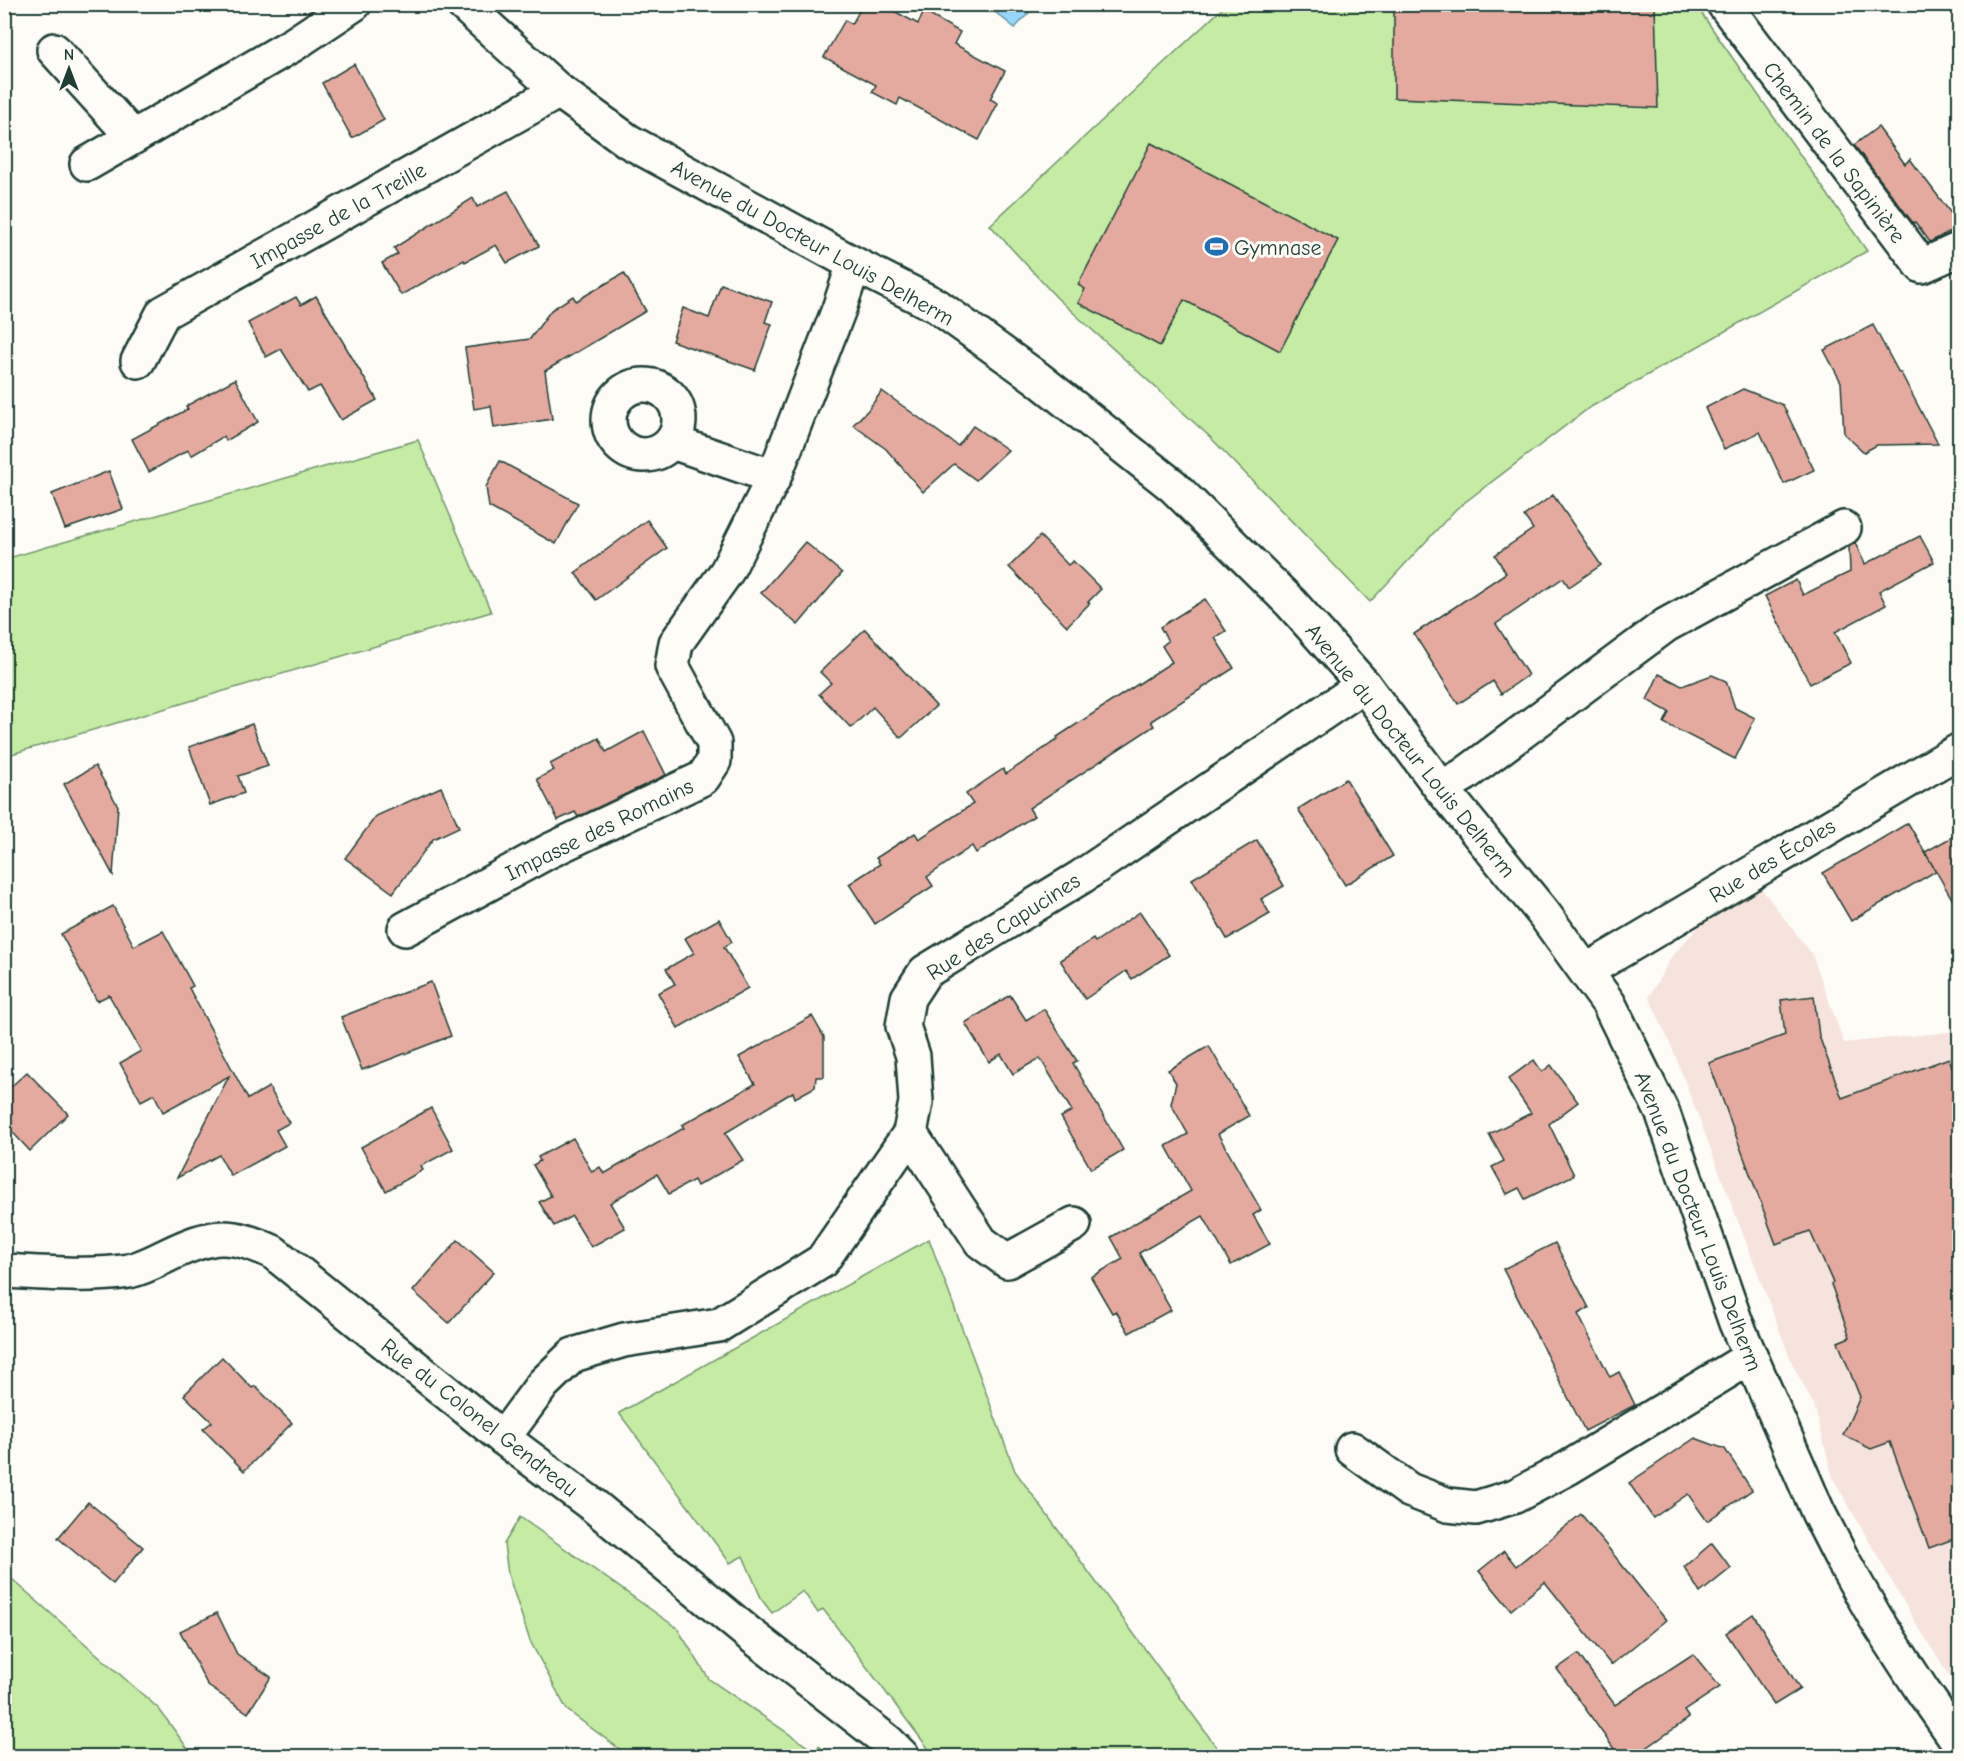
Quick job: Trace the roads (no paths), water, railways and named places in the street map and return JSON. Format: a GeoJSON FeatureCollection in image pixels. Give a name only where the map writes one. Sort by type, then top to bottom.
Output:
{"type":"FeatureCollection","features":[{"type":"Feature","properties":{"kind":"street"},"geometry":{"type":"LineString","coordinates":[[87,164],[294,44],[354,4]]}},
{"type":"Feature","properties":{"kind":"street","name":"Avenue du Docteur Louis Delherm"},"geometry":{"type":"LineString","coordinates":[[463,4],[560,91],[628,141],[854,264],[937,306],[1037,378],[1173,486],[1291,603],[1364,685],[1441,788],[1544,914],[1609,1004],[1663,1114],[1737,1323],[1818,1512],[1841,1557],[1905,1663],[1959,1744]]}},
{"type":"Feature","properties":{"kind":"street","name":"Chemin de la Sapinière"},"geometry":{"type":"LineString","coordinates":[[1724,4],[1922,266],[1959,249]]}},
{"type":"Feature","properties":{"kind":"street"},"geometry":{"type":"LineString","coordinates":[[54,50],[133,137]]}},
{"type":"Feature","properties":{"kind":"street","name":"Impasse de la Treille"},"geometry":{"type":"LineString","coordinates":[[138,361],[164,313],[560,91]]}},
{"type":"Feature","properties":{"kind":"street","name":"Impasse des Romains"},"geometry":{"type":"LineString","coordinates":[[405,929],[549,851],[704,778],[714,761],[714,743],[672,666],[676,643],[727,571],[774,477],[854,264]]}},
{"type":"Feature","properties":{"kind":"street"},"geometry":{"type":"LineString","coordinates":[[672,442],[774,477]]}},
{"type":"Feature","properties":{"kind":"street"},"geometry":{"type":"LineString","coordinates":[[1441,788],[1464,775],[1666,625],[1844,528]]}},
{"type":"Feature","properties":{"kind":"street","name":"Rue des Capucines"},"geometry":{"type":"LineString","coordinates":[[503,1438],[543,1384],[573,1355],[624,1340],[719,1325],[822,1261],[910,1133],[916,1102],[914,1056],[903,1026],[908,998],[925,972],[1081,877],[1364,685]]}},
{"type":"Feature","properties":{"kind":"street","name":"Rue des Écoles"},"geometry":{"type":"LineString","coordinates":[[1586,971],[1959,750]]}},
{"type":"Feature","properties":{"kind":"street"},"geometry":{"type":"LineString","coordinates":[[910,1133],[981,1242],[1007,1261],[1074,1224]]}},
{"type":"Feature","properties":{"kind":"street","name":"Rue du Colonel Gendreau"},"geometry":{"type":"LineString","coordinates":[[4,1271],[111,1273],[132,1270],[207,1239],[229,1237],[250,1242],[273,1252],[503,1438],[594,1506],[902,1756]]}},
{"type":"Feature","properties":{"kind":"street"},"geometry":{"type":"LineString","coordinates":[[1352,1449],[1409,1490],[1448,1505],[1476,1508],[1515,1496],[1568,1468],[1751,1357]]}},
{"type":"Feature","properties":{"kind":"water"},"geometry":{"type":"Polygon","coordinates":[[[986,5],[1036,5],[1015,28],[986,5]]]}},
{"type":"Feature","properties":{"kind":"place","name":"Gymnase"},"geometry":{"type":"Point","coordinates":[1216,247]}}]}
